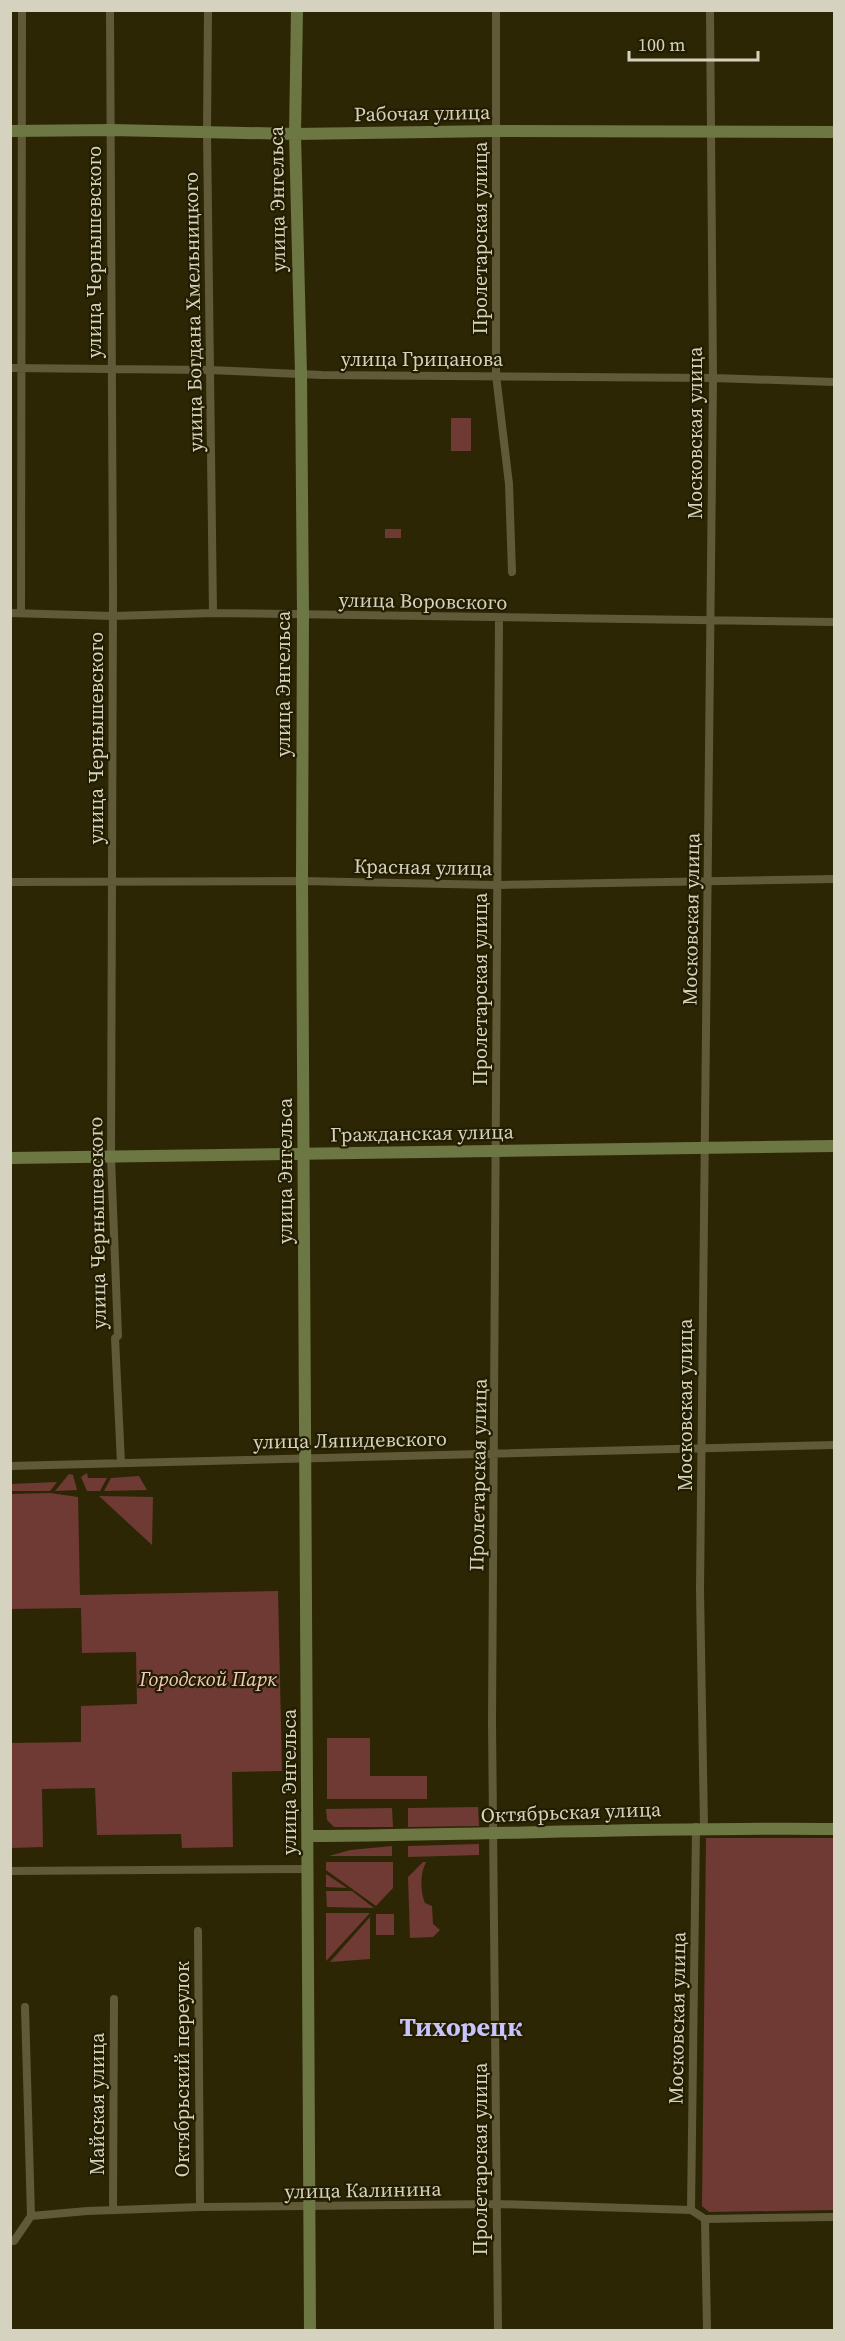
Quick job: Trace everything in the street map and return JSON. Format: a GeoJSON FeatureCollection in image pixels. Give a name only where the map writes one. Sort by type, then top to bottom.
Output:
{"type":"FeatureCollection","features":[{"type":"Feature","properties":{"kind":"main road","name":"улица Энгельса"},"geometry":{"type":"LineString","coordinates":[[297,10],[295,134],[301,374],[303,614],[302,881],[310,2331]]}},
{"type":"Feature","properties":{"kind":"main road","name":"Рабочая улица"},"geometry":{"type":"LineString","coordinates":[[16,131],[207,131],[295,134],[496,131],[834,132]]}},
{"type":"Feature","properties":{"kind":"main road","name":"Гражданская улица"},"geometry":{"type":"LineString","coordinates":[[10,1158],[834,1146]]}},
{"type":"Feature","properties":{"kind":"main road","name":"Октябрьская улица"},"geometry":{"type":"LineString","coordinates":[[308,1836],[494,1834],[700,1827],[834,1829]]}},
{"type":"Feature","properties":{"kind":"street"},"geometry":{"type":"LineString","coordinates":[[21,613],[22,368],[16,131],[22,10]]}},
{"type":"Feature","properties":{"kind":"street","name":"улица Чернышевского"},"geometry":{"type":"LineString","coordinates":[[110,10],[113,616],[111,1158],[120,1463]]}},
{"type":"Feature","properties":{"kind":"street","name":"улица Богдана Хмельницкого"},"geometry":{"type":"LineString","coordinates":[[208,10],[207,131],[213,613]]}},
{"type":"Feature","properties":{"kind":"street","name":"Пролетарская улица"},"geometry":{"type":"LineString","coordinates":[[496,10],[496,375],[509,484],[512,572]]}},
{"type":"Feature","properties":{"kind":"street","name":"Московская улица"},"geometry":{"type":"LineString","coordinates":[[691,2210],[700,1827],[703,1148],[709,881],[713,378],[710,10]]}},
{"type":"Feature","properties":{"kind":"street","name":"улица Грицанова"},"geometry":{"type":"LineString","coordinates":[[10,368],[210,369],[301,374],[713,378],[834,382]]}},
{"type":"Feature","properties":{"kind":"street","name":"улица Воровского"},"geometry":{"type":"LineString","coordinates":[[10,613],[113,616],[213,613],[499,619],[834,622]]}},
{"type":"Feature","properties":{"kind":"street","name":"Пролетарская улица"},"geometry":{"type":"LineString","coordinates":[[498,2331],[492,1722],[499,619]]}},
{"type":"Feature","properties":{"kind":"street","name":"Красная улица"},"geometry":{"type":"LineString","coordinates":[[10,882],[302,881],[496,885],[834,879]]}},
{"type":"Feature","properties":{"kind":"street","name":"улица Ляпидевского"},"geometry":{"type":"LineString","coordinates":[[10,1466],[834,1445]]}},
{"type":"Feature","properties":{"kind":"street"},"geometry":{"type":"LineString","coordinates":[[10,1871],[308,1869]]}},
{"type":"Feature","properties":{"kind":"street","name":"Октябрьский переулок"},"geometry":{"type":"LineString","coordinates":[[198,1931],[200,2207]]}},
{"type":"Feature","properties":{"kind":"street","name":"Майская улица"},"geometry":{"type":"LineString","coordinates":[[113,2210],[114,1999]]}},
{"type":"Feature","properties":{"kind":"street"},"geometry":{"type":"LineString","coordinates":[[10,2241],[14,2241],[31,2216],[25,2007]]}},
{"type":"Feature","properties":{"kind":"street","name":"улица Калинина"},"geometry":{"type":"LineString","coordinates":[[31,2216],[200,2207],[308,2208],[497,2204],[691,2210]]}},
{"type":"Feature","properties":{"kind":"street"},"geometry":{"type":"LineString","coordinates":[[691,2210],[705,2219],[834,2217]]}},
{"type":"Feature","properties":{"kind":"street"},"geometry":{"type":"LineString","coordinates":[[705,2219],[707,2331]]}},
{"type":"Feature","properties":{"kind":"green space"},"geometry":{"type":"Polygon","coordinates":[[[451,418],[471,418],[471,451],[451,451],[451,418]]]}},
{"type":"Feature","properties":{"kind":"green space"},"geometry":{"type":"Polygon","coordinates":[[[385,529],[401,529],[401,538],[385,538],[385,529]]]}},
{"type":"Feature","properties":{"kind":"green space"},"geometry":{"type":"Polygon","coordinates":[[[87,1473],[88,1478],[107,1478],[100,1491],[87,1491],[81,1477],[87,1473]]]}},
{"type":"Feature","properties":{"kind":"green space"},"geometry":{"type":"Polygon","coordinates":[[[69,1474],[73,1475],[77,1490],[55,1491],[69,1474]]]}},
{"type":"Feature","properties":{"kind":"green space"},"geometry":{"type":"Polygon","coordinates":[[[139,1476],[147,1490],[104,1491],[111,1478],[139,1476]]]}},
{"type":"Feature","properties":{"kind":"green space"},"geometry":{"type":"Polygon","coordinates":[[[57,1482],[50,1491],[11,1491],[11,1484],[57,1482]]]}},
{"type":"Feature","properties":{"kind":"green space","name":"Городской Парк"},"geometry":{"type":"Polygon","coordinates":[[[50,1493],[78,1497],[80,1595],[278,1591],[282,1771],[232,1772],[233,1847],[182,1848],[181,1834],[97,1835],[95,1788],[42,1789],[43,1847],[11,1848],[11,1743],[81,1742],[81,1706],[137,1704],[136,1652],[82,1653],[81,1608],[11,1609],[11,1494],[50,1493]]]}},
{"type":"Feature","properties":{"kind":"green space"},"geometry":{"type":"Polygon","coordinates":[[[99,1496],[153,1497],[152,1545],[99,1496]]]}},
{"type":"Feature","properties":{"kind":"green space"},"geometry":{"type":"Polygon","coordinates":[[[327,1738],[370,1738],[370,1776],[427,1776],[427,1799],[327,1799],[327,1738]]]}},
{"type":"Feature","properties":{"kind":"green space"},"geometry":{"type":"Polygon","coordinates":[[[478,1807],[479,1826],[408,1827],[408,1808],[478,1807]]]}},
{"type":"Feature","properties":{"kind":"green space"},"geometry":{"type":"Polygon","coordinates":[[[392,1808],[393,1827],[334,1827],[327,1820],[326,1809],[392,1808]]]}},
{"type":"Feature","properties":{"kind":"green space"},"geometry":{"type":"Polygon","coordinates":[[[706,1838],[834,1838],[834,2210],[709,2212],[702,2206],[706,1838]]]}},
{"type":"Feature","properties":{"kind":"green space"},"geometry":{"type":"Polygon","coordinates":[[[479,1844],[479,1855],[408,1857],[408,1846],[479,1844]]]}},
{"type":"Feature","properties":{"kind":"green space"},"geometry":{"type":"Polygon","coordinates":[[[392,1846],[392,1856],[329,1856],[350,1850],[392,1846]]]}},
{"type":"Feature","properties":{"kind":"green space"},"geometry":{"type":"Polygon","coordinates":[[[326,1862],[393,1862],[393,1888],[376,1906],[326,1870],[326,1862]]]}},
{"type":"Feature","properties":{"kind":"green space"},"geometry":{"type":"Polygon","coordinates":[[[423,1862],[426,1862],[422,1877],[423,1898],[425,1903],[432,1906],[433,1924],[440,1930],[433,1937],[410,1938],[408,1877],[423,1862]]]}},
{"type":"Feature","properties":{"kind":"green space"},"geometry":{"type":"Polygon","coordinates":[[[326,1874],[347,1888],[326,1887],[326,1874]]]}},
{"type":"Feature","properties":{"kind":"green space"},"geometry":{"type":"Polygon","coordinates":[[[326,1891],[352,1891],[374,1908],[327,1907],[326,1891]]]}},
{"type":"Feature","properties":{"kind":"green space"},"geometry":{"type":"Polygon","coordinates":[[[326,1913],[370,1913],[326,1961],[326,1913]]]}},
{"type":"Feature","properties":{"kind":"green space"},"geometry":{"type":"Polygon","coordinates":[[[376,1914],[394,1914],[394,1935],[376,1935],[376,1914]]]}},
{"type":"Feature","properties":{"kind":"green space"},"geometry":{"type":"Polygon","coordinates":[[[370,1917],[370,1959],[330,1962],[370,1917]]]}},
{"type":"Feature","properties":{"kind":"district","name":"Тихорецк"},"geometry":{"type":"Point","coordinates":[461,2027]}}]}
